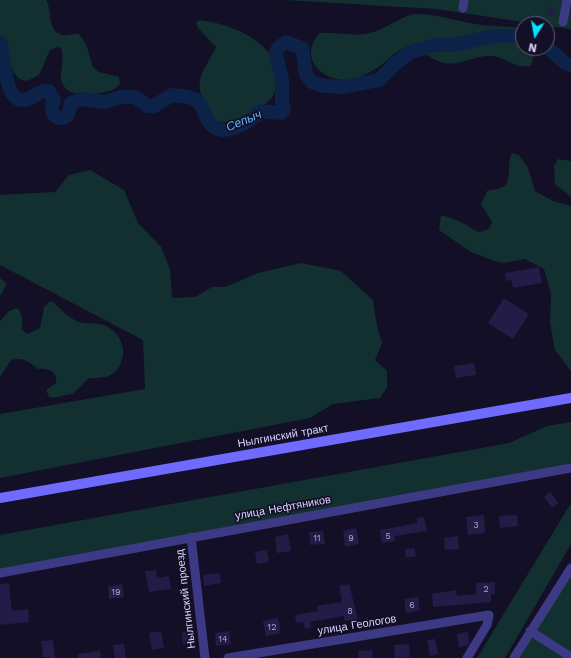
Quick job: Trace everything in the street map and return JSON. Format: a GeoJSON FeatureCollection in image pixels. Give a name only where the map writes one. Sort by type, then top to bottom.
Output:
{"type":"FeatureCollection","features":[{"type":"Feature","properties":{"kind":"main road","name":"Нылгинский тракт"},"geometry":{"type":"LineString","coordinates":[[0,498],[571,398]]}},
{"type":"Feature","properties":{"kind":"street"},"geometry":{"type":"LineString","coordinates":[[563,22],[567,0]]}},
{"type":"Feature","properties":{"kind":"street","name":"улица Нефтяников"},"geometry":{"type":"LineString","coordinates":[[0,573],[571,468]]}},
{"type":"Feature","properties":{"kind":"street","name":"Нылгинский проезд"},"geometry":{"type":"LineString","coordinates":[[191,537],[205,658]]}},
{"type":"Feature","properties":{"kind":"street"},"geometry":{"type":"LineString","coordinates":[[514,658],[571,568]]}},
{"type":"Feature","properties":{"kind":"street","name":"улица Геологов"},"geometry":{"type":"LineString","coordinates":[[228,658],[489,615],[487,625],[467,658]]}},
{"type":"Feature","properties":{"kind":"street"},"geometry":{"type":"LineString","coordinates":[[530,631],[571,657]]}},
{"type":"Feature","properties":{"kind":"green space"},"geometry":{"type":"Polygon","coordinates":[[[0,0],[46,0],[54,30],[63,35],[79,34],[86,44],[93,67],[99,72],[119,77],[120,84],[118,87],[105,92],[85,95],[70,91],[63,84],[61,79],[63,56],[61,48],[58,47],[50,50],[39,75],[27,81],[19,79],[14,73],[0,36],[0,0]]]}},
{"type":"Feature","properties":{"kind":"green space"},"geometry":{"type":"Polygon","coordinates":[[[285,0],[571,0],[571,29],[555,27],[555,16],[515,16],[515,21],[436,9],[285,0]]]}},
{"type":"Feature","properties":{"kind":"green space"},"geometry":{"type":"Polygon","coordinates":[[[414,14],[422,14],[468,23],[515,28],[515,56],[533,56],[532,63],[530,66],[519,66],[501,58],[484,56],[451,64],[440,62],[419,50],[405,48],[401,49],[374,70],[348,80],[329,76],[321,72],[315,66],[311,50],[320,33],[358,35],[370,33],[414,14]]]}},
{"type":"Feature","properties":{"kind":"green space"},"geometry":{"type":"Polygon","coordinates":[[[199,20],[213,22],[243,33],[257,41],[268,51],[275,64],[277,78],[274,94],[265,104],[250,114],[233,121],[219,122],[212,117],[207,109],[201,95],[201,76],[216,47],[198,28],[196,23],[199,20]]]}},
{"type":"Feature","properties":{"kind":"green space"},"geometry":{"type":"Polygon","coordinates":[[[512,153],[519,155],[528,168],[535,191],[553,201],[571,206],[571,371],[555,350],[550,323],[551,294],[544,269],[525,259],[503,263],[494,261],[471,252],[439,230],[441,215],[459,221],[478,232],[485,231],[490,227],[492,222],[481,204],[487,191],[501,188],[508,181],[509,162],[512,153]]]}},
{"type":"Feature","properties":{"kind":"green space"},"geometry":{"type":"Polygon","coordinates":[[[558,159],[571,161],[571,197],[555,184],[554,166],[558,159]]]}},
{"type":"Feature","properties":{"kind":"green space"},"geometry":{"type":"Polygon","coordinates":[[[90,170],[124,190],[138,223],[161,247],[170,269],[172,298],[195,297],[212,287],[225,287],[258,273],[301,263],[341,271],[373,300],[377,326],[382,343],[375,360],[387,371],[387,387],[380,398],[333,404],[310,418],[0,478],[0,414],[145,389],[143,340],[0,265],[0,195],[55,192],[69,175],[90,170]]]}},
{"type":"Feature","properties":{"kind":"green space"},"geometry":{"type":"Polygon","coordinates":[[[0,278],[7,284],[0,296],[0,278]]]}},
{"type":"Feature","properties":{"kind":"green space"},"geometry":{"type":"Polygon","coordinates":[[[50,301],[74,320],[83,323],[101,324],[110,328],[114,332],[121,342],[123,353],[120,365],[114,373],[103,377],[89,378],[73,394],[55,397],[49,397],[46,390],[56,383],[54,373],[45,369],[38,369],[26,361],[19,359],[11,360],[0,377],[0,321],[9,311],[17,308],[22,315],[22,330],[28,334],[40,328],[44,307],[50,301]]]}},
{"type":"Feature","properties":{"kind":"green space"},"geometry":{"type":"Polygon","coordinates":[[[571,422],[571,466],[0,569],[0,535],[509,443],[547,426],[571,422]]]}},
{"type":"Feature","properties":{"kind":"green space"},"geometry":{"type":"Polygon","coordinates":[[[571,503],[571,544],[505,658],[477,658],[571,503]]]}},
{"type":"Feature","properties":{"kind":"green space"},"geometry":{"type":"Polygon","coordinates":[[[571,568],[571,658],[516,658],[571,568]]]}},
{"type":"Feature","properties":{"kind":"building"},"geometry":{"type":"Polygon","coordinates":[[[548,7],[554,8],[553,15],[546,13],[548,7]]]}},
{"type":"Feature","properties":{"kind":"building"},"geometry":{"type":"Polygon","coordinates":[[[539,267],[542,283],[513,288],[511,280],[506,281],[505,273],[539,267]]]}},
{"type":"Feature","properties":{"kind":"building"},"geometry":{"type":"Polygon","coordinates":[[[504,298],[529,314],[513,339],[488,323],[504,298]]]}},
{"type":"Feature","properties":{"kind":"building"},"geometry":{"type":"Polygon","coordinates":[[[474,363],[476,375],[456,378],[454,366],[474,363]]]}},
{"type":"Feature","properties":{"kind":"building"},"geometry":{"type":"Polygon","coordinates":[[[550,492],[559,503],[552,508],[544,497],[550,492]]]}},
{"type":"Feature","properties":{"kind":"building"},"geometry":{"type":"Polygon","coordinates":[[[484,515],[485,533],[468,535],[466,517],[484,515]]]}},
{"type":"Feature","properties":{"kind":"building"},"geometry":{"type":"Polygon","coordinates":[[[517,515],[518,526],[500,528],[499,516],[517,515]]]}},
{"type":"Feature","properties":{"kind":"building"},"geometry":{"type":"Polygon","coordinates":[[[424,517],[427,531],[395,536],[395,541],[382,543],[380,530],[417,523],[417,518],[424,517]]]}},
{"type":"Feature","properties":{"kind":"building"},"geometry":{"type":"Polygon","coordinates":[[[356,528],[359,544],[345,547],[343,531],[356,528]]]}},
{"type":"Feature","properties":{"kind":"building"},"geometry":{"type":"Polygon","coordinates":[[[323,531],[325,544],[310,545],[309,532],[323,531]]]}},
{"type":"Feature","properties":{"kind":"building"},"geometry":{"type":"Polygon","coordinates":[[[288,534],[291,551],[277,553],[275,537],[288,534]]]}},
{"type":"Feature","properties":{"kind":"building"},"geometry":{"type":"Polygon","coordinates":[[[458,536],[459,549],[445,550],[444,538],[458,536]]]}},
{"type":"Feature","properties":{"kind":"building"},"geometry":{"type":"Polygon","coordinates":[[[414,548],[416,556],[406,558],[405,549],[414,548]]]}},
{"type":"Feature","properties":{"kind":"building"},"geometry":{"type":"Polygon","coordinates":[[[267,550],[269,562],[257,564],[255,552],[267,550]]]}},
{"type":"Feature","properties":{"kind":"building"},"geometry":{"type":"Polygon","coordinates":[[[156,570],[157,578],[169,576],[171,589],[149,592],[145,571],[156,570]]]}},
{"type":"Feature","properties":{"kind":"building"},"geometry":{"type":"Polygon","coordinates":[[[220,573],[221,583],[204,586],[203,575],[220,573]]]}},
{"type":"Feature","properties":{"kind":"building"},"geometry":{"type":"Polygon","coordinates":[[[495,582],[495,594],[491,595],[491,602],[433,607],[432,594],[456,590],[457,596],[476,594],[476,583],[495,582]]]}},
{"type":"Feature","properties":{"kind":"building"},"geometry":{"type":"Polygon","coordinates":[[[9,583],[12,611],[28,609],[29,622],[0,625],[0,584],[9,583]]]}},
{"type":"Feature","properties":{"kind":"building"},"geometry":{"type":"Polygon","coordinates":[[[122,584],[124,597],[109,599],[108,586],[122,584]]]}},
{"type":"Feature","properties":{"kind":"building"},"geometry":{"type":"Polygon","coordinates":[[[349,584],[358,619],[345,621],[344,616],[310,622],[311,628],[305,629],[303,622],[296,623],[295,615],[318,611],[317,606],[342,602],[339,586],[349,584]]]}},
{"type":"Feature","properties":{"kind":"building"},"geometry":{"type":"Polygon","coordinates":[[[418,597],[420,611],[406,613],[404,599],[418,597]]]}},
{"type":"Feature","properties":{"kind":"building"},"geometry":{"type":"Polygon","coordinates":[[[278,618],[281,633],[266,636],[263,621],[278,618]]]}},
{"type":"Feature","properties":{"kind":"building"},"geometry":{"type":"Polygon","coordinates":[[[161,631],[164,648],[152,650],[149,633],[161,631]]]}},
{"type":"Feature","properties":{"kind":"building"},"geometry":{"type":"Polygon","coordinates":[[[191,631],[193,643],[183,645],[182,632],[191,631]]]}},
{"type":"Feature","properties":{"kind":"building"},"geometry":{"type":"Polygon","coordinates":[[[229,631],[231,644],[216,646],[215,633],[229,631]]]}},
{"type":"Feature","properties":{"kind":"building"},"geometry":{"type":"Polygon","coordinates":[[[468,632],[468,645],[459,647],[457,634],[468,632]]]}},
{"type":"Feature","properties":{"kind":"building"},"geometry":{"type":"Polygon","coordinates":[[[435,639],[438,654],[430,656],[427,640],[435,639]]]}},
{"type":"Feature","properties":{"kind":"building"},"geometry":{"type":"Polygon","coordinates":[[[53,640],[55,658],[43,657],[41,641],[53,640]]]}},
{"type":"Feature","properties":{"kind":"building"},"geometry":{"type":"Polygon","coordinates":[[[124,644],[126,658],[115,658],[113,645],[124,644]]]}},
{"type":"Feature","properties":{"kind":"building"},"geometry":{"type":"Polygon","coordinates":[[[409,644],[410,657],[395,658],[394,645],[409,644]]]}},
{"type":"Feature","properties":{"kind":"building"},"geometry":{"type":"Polygon","coordinates":[[[372,650],[373,658],[359,658],[358,651],[372,650]]]}},
{"type":"Feature","properties":{"kind":"building"},"geometry":{"type":"Polygon","coordinates":[[[100,651],[101,658],[78,658],[78,654],[100,651]]]}},
{"type":"Feature","properties":{"kind":"waterway","name":"Сепыч"},"geometry":{"type":"LineString","coordinates":[[0,43],[6,76],[12,93],[17,98],[27,100],[42,92],[49,91],[54,100],[52,112],[58,118],[67,116],[71,103],[80,99],[105,102],[121,97],[135,97],[148,106],[154,106],[172,95],[188,97],[196,100],[201,105],[207,119],[214,127],[220,130],[228,130],[250,120],[261,111],[281,113],[284,110],[282,101],[282,80],[276,54],[278,48],[286,42],[302,48],[306,74],[312,82],[324,86],[344,87],[379,80],[396,63],[411,52],[435,45],[453,45],[494,36],[515,36]]}},
{"type":"Feature","properties":{"kind":"waterway","name":"Сепыч"},"geometry":{"type":"LineString","coordinates":[[555,54],[565,63],[571,65]]}}]}
